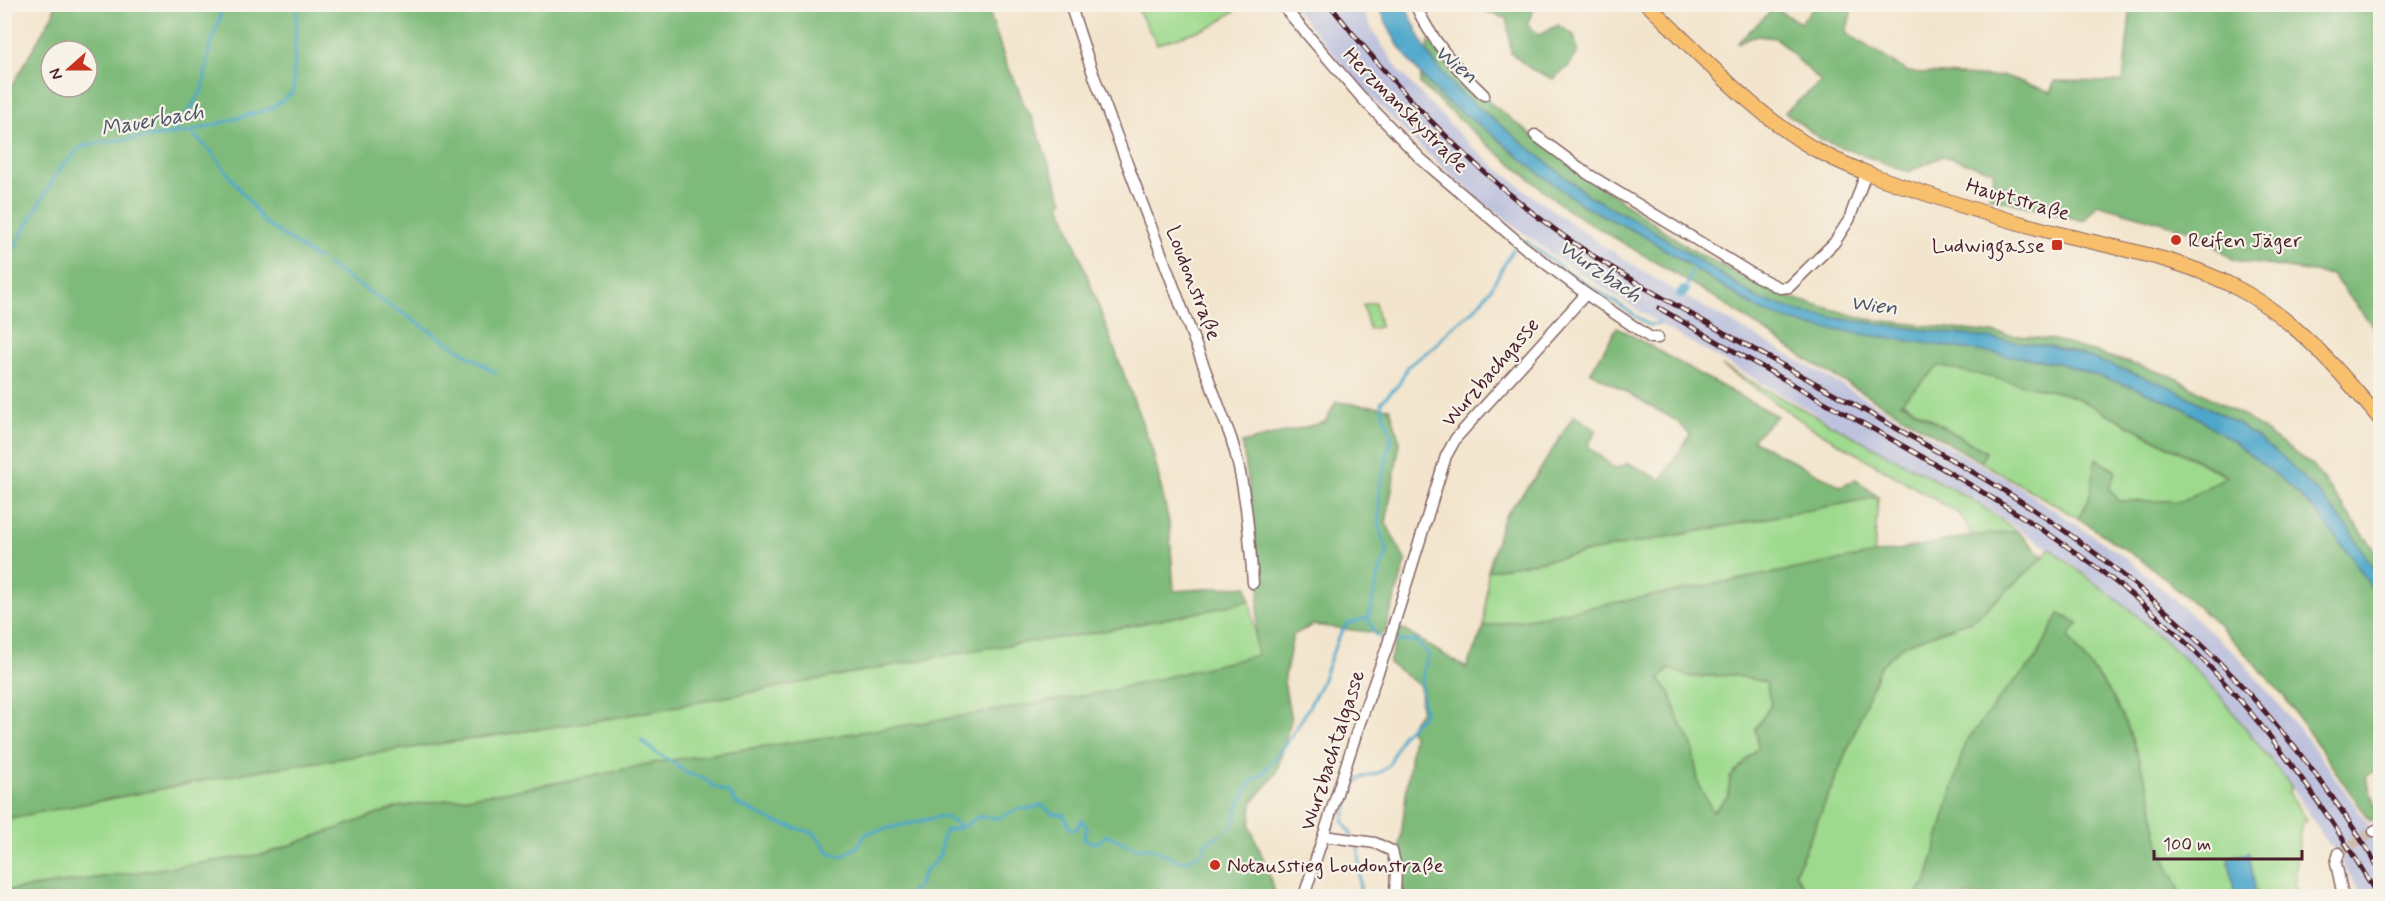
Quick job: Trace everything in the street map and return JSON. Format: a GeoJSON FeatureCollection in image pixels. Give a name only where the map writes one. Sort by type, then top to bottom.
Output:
{"type":"FeatureCollection","features":[{"type":"Feature","properties":{"kind":"main road","name":"Hauptstraße"},"geometry":{"type":"LineString","coordinates":[[1647,4],[1753,103],[1788,131],[1823,153],[1866,173],[1992,217],[2181,263],[2234,286],[2284,319],[2338,369],[2380,419]]}},
{"type":"Feature","properties":{"kind":"street","name":"Loudonstraße"},"geometry":{"type":"LineString","coordinates":[[1070,4],[1091,68],[1231,438],[1240,467],[1245,496],[1253,583]]}},
{"type":"Feature","properties":{"kind":"street","name":"Herzmanskystraße"},"geometry":{"type":"LineString","coordinates":[[1281,4],[1362,98],[1421,159],[1524,247],[1586,294]]}},
{"type":"Feature","properties":{"kind":"street"},"geometry":{"type":"LineString","coordinates":[[1415,4],[1430,32],[1455,67],[1484,95]]}},
{"type":"Feature","properties":{"kind":"street"},"geometry":{"type":"LineString","coordinates":[[1535,135],[1588,174],[1754,275],[1780,288],[1789,287],[1834,243],[1849,220],[1866,173]]}},
{"type":"Feature","properties":{"kind":"street"},"geometry":{"type":"LineString","coordinates":[[1586,294],[1651,338],[1658,339]]}},
{"type":"Feature","properties":{"kind":"street","name":"Wurzbachgasse"},"geometry":{"type":"LineString","coordinates":[[1386,650],[1446,456],[1456,438],[1586,294]]}},
{"type":"Feature","properties":{"kind":"street","name":"Wurzbachtalgasse"},"geometry":{"type":"LineString","coordinates":[[1304,897],[1359,725],[1386,650]]}},
{"type":"Feature","properties":{"kind":"street"},"geometry":{"type":"LineString","coordinates":[[1324,836],[1375,843],[1392,851],[1396,867],[1395,897]]}},
{"type":"Feature","properties":{"kind":"street"},"geometry":{"type":"LineString","coordinates":[[2339,854],[2336,863],[2343,897]]}},
{"type":"Feature","properties":{"kind":"shaded area"},"geometry":{"type":"Polygon","coordinates":[[[1292,5],[1360,5],[1374,33],[1401,73],[1472,147],[1528,193],[1602,245],[1664,284],[2015,484],[2128,559],[2238,656],[2309,741],[2369,825],[2367,828],[2371,836],[2375,835],[2380,843],[2380,896],[2362,896],[2332,846],[2327,842],[2288,782],[2221,697],[2192,666],[2134,613],[2067,560],[1974,500],[1951,486],[1938,485],[1876,451],[1801,405],[1669,330],[1554,256],[1475,196],[1414,141],[1359,85],[1292,5]]]}},
{"type":"Feature","properties":{"kind":"green space"},"geometry":{"type":"Polygon","coordinates":[[[1817,4],[1853,5],[1846,33],[1908,72],[1996,77],[2002,75],[2051,92],[2054,81],[2123,82],[2131,5],[2380,5],[2380,335],[2332,275],[2234,260],[2198,233],[2097,204],[2084,221],[1989,197],[1994,171],[1943,156],[1908,172],[1822,140],[1785,112],[1821,82],[1776,38],[1756,36],[1737,43],[1774,8],[1800,23],[1817,4]]]}},
{"type":"Feature","properties":{"kind":"green space"},"geometry":{"type":"Polygon","coordinates":[[[55,5],[987,5],[1008,69],[1025,108],[1031,115],[1063,201],[1060,203],[1153,452],[1169,522],[1174,591],[1247,586],[1250,600],[1087,634],[980,649],[619,717],[249,772],[5,819],[5,98],[53,14],[55,5]]]}},
{"type":"Feature","properties":{"kind":"green space"},"geometry":{"type":"Polygon","coordinates":[[[1135,5],[1243,5],[1213,26],[1157,44],[1135,5]]]}},
{"type":"Feature","properties":{"kind":"green space"},"geometry":{"type":"Polygon","coordinates":[[[1480,5],[1536,5],[1527,24],[1539,35],[1558,25],[1574,35],[1578,52],[1568,67],[1553,79],[1531,69],[1511,53],[1507,19],[1486,11],[1480,5]]]}},
{"type":"Feature","properties":{"kind":"green space"},"geometry":{"type":"Polygon","coordinates":[[[1429,41],[1463,82],[1575,168],[1692,250],[1777,294],[1867,319],[2055,340],[2172,376],[2248,419],[2313,466],[2380,557],[2380,579],[2348,528],[2326,501],[2285,459],[2237,423],[2086,356],[2049,346],[1804,313],[1759,299],[1644,225],[1589,196],[1458,91],[1429,56],[1427,51],[1429,41]]]}},
{"type":"Feature","properties":{"kind":"green space"},"geometry":{"type":"Polygon","coordinates":[[[1421,76],[1444,100],[1492,134],[1540,174],[1584,206],[1644,236],[1761,311],[1943,345],[2059,363],[2141,390],[2183,408],[2234,442],[2288,484],[2317,513],[2353,559],[2376,594],[2380,607],[2380,767],[2366,777],[2378,815],[2370,821],[2283,695],[2221,627],[2151,567],[2078,518],[2089,500],[2096,458],[2116,471],[2109,488],[2118,501],[2183,501],[2227,476],[2066,394],[1939,366],[1901,402],[1986,452],[1981,462],[1812,363],[1714,297],[1566,209],[1481,139],[1420,84],[1421,76]]]}},
{"type":"Feature","properties":{"kind":"green space"},"geometry":{"type":"Polygon","coordinates":[[[1375,302],[1380,327],[1369,329],[1363,305],[1375,302]]]}},
{"type":"Feature","properties":{"kind":"green space"},"geometry":{"type":"Polygon","coordinates":[[[1617,327],[1777,416],[1752,440],[1841,486],[1856,479],[1878,497],[1488,571],[1503,518],[1537,475],[1574,415],[1596,430],[1588,446],[1615,469],[1629,463],[1661,480],[1690,435],[1677,421],[1591,372],[1617,327]]]}},
{"type":"Feature","properties":{"kind":"green space"},"geometry":{"type":"Polygon","coordinates":[[[1939,365],[2066,394],[2227,477],[2183,501],[2118,501],[2109,488],[2089,500],[2078,518],[1981,462],[1986,452],[1901,401],[1939,365]]]}},
{"type":"Feature","properties":{"kind":"green space"},"geometry":{"type":"Polygon","coordinates":[[[1722,366],[1971,499],[2017,531],[1972,536],[1960,514],[1811,427],[1722,366]]]}},
{"type":"Feature","properties":{"kind":"green space"},"geometry":{"type":"Polygon","coordinates":[[[1336,402],[1390,408],[1400,442],[1386,523],[1406,562],[1384,634],[1313,625],[1293,635],[1284,682],[1291,720],[1276,774],[1252,803],[1250,827],[1268,870],[1275,896],[5,896],[5,891],[265,854],[398,807],[505,792],[652,763],[915,724],[1105,692],[1257,655],[1255,642],[1260,585],[1242,443],[1325,422],[1336,402]]]}},
{"type":"Feature","properties":{"kind":"green space"},"geometry":{"type":"Polygon","coordinates":[[[1878,497],[1874,555],[1484,627],[1488,571],[1878,497]]]}},
{"type":"Feature","properties":{"kind":"green space"},"geometry":{"type":"Polygon","coordinates":[[[2017,531],[2044,557],[1975,619],[1904,645],[1880,666],[1850,744],[1795,873],[1809,896],[1397,896],[1399,854],[1413,735],[1409,728],[1421,711],[1420,686],[1389,663],[1400,628],[1466,668],[1484,627],[1972,536],[2017,531]],[[1669,669],[1659,680],[1670,692],[1679,722],[1691,741],[1699,786],[1713,812],[1728,796],[1730,778],[1758,747],[1756,728],[1771,705],[1766,682],[1733,675],[1691,677],[1669,669]]]}},
{"type":"Feature","properties":{"kind":"green space"},"geometry":{"type":"Polygon","coordinates":[[[2049,548],[2134,613],[2192,666],[2221,697],[2288,782],[2292,788],[2288,791],[2307,820],[2301,826],[2294,885],[2300,896],[2180,896],[2156,832],[2151,795],[2128,728],[2112,696],[2068,636],[2059,614],[2034,662],[2008,688],[1965,743],[1926,884],[1913,896],[1809,896],[1795,874],[1880,666],[1904,645],[1975,619],[2044,557],[2049,548]]]}},
{"type":"Feature","properties":{"kind":"green space"},"geometry":{"type":"Polygon","coordinates":[[[1250,600],[1258,655],[1105,692],[915,724],[652,763],[505,792],[398,807],[265,854],[5,891],[5,819],[249,772],[619,717],[980,649],[1087,634],[1250,600]]]}},
{"type":"Feature","properties":{"kind":"green space"},"geometry":{"type":"Polygon","coordinates":[[[2059,614],[2079,623],[2068,637],[2112,696],[2128,728],[2151,795],[2156,832],[2180,896],[1913,896],[1926,884],[1965,743],[2008,688],[2034,662],[2059,614]]]}},
{"type":"Feature","properties":{"kind":"green space"},"geometry":{"type":"Polygon","coordinates":[[[1669,668],[1691,677],[1733,675],[1766,682],[1771,705],[1756,728],[1758,747],[1730,778],[1728,796],[1712,813],[1699,786],[1691,741],[1679,722],[1670,692],[1659,680],[1669,668]]]}},
{"type":"Feature","properties":{"kind":"water"},"geometry":{"type":"Polygon","coordinates":[[[1379,5],[1405,5],[1429,56],[1458,91],[1589,196],[1644,225],[1759,299],[1804,313],[2049,346],[2086,356],[2170,387],[2237,423],[2285,459],[2326,501],[2348,528],[2380,579],[2380,607],[2376,594],[2353,559],[2317,513],[2288,484],[2234,442],[2183,408],[2141,390],[2059,363],[1808,326],[1761,311],[1644,236],[1584,206],[1540,174],[1492,134],[1444,100],[1419,73],[1398,45],[1379,5]]]}},
{"type":"Feature","properties":{"kind":"water"},"geometry":{"type":"Polygon","coordinates":[[[2249,853],[2256,893],[2259,893],[2259,896],[2235,896],[2228,857],[2249,853]]]}},
{"type":"Feature","properties":{"kind":"waterway"},"geometry":{"type":"LineString","coordinates":[[172,136],[203,89],[210,46],[220,18],[219,4]]}},
{"type":"Feature","properties":{"kind":"waterway","name":"Mauerbach"},"geometry":{"type":"LineString","coordinates":[[4,284],[11,253],[58,171],[81,147],[190,132],[272,108],[293,92],[297,4]]}},
{"type":"Feature","properties":{"kind":"waterway"},"geometry":{"type":"LineString","coordinates":[[190,132],[210,150],[265,223],[319,260]]}},
{"type":"Feature","properties":{"kind":"waterway","name":"Wurzbach"},"geometry":{"type":"LineString","coordinates":[[1522,241],[1526,241],[1648,325],[1659,324]]}},
{"type":"Feature","properties":{"kind":"waterway","name":"Wurzbach"},"geometry":{"type":"LineString","coordinates":[[1384,640],[1375,634],[1368,618],[1381,568],[1388,553],[1380,531],[1379,490],[1392,435],[1384,417],[1381,402],[1399,384],[1408,366],[1435,346],[1451,328],[1473,311],[1490,290],[1513,249]]}},
{"type":"Feature","properties":{"kind":"waterway"},"geometry":{"type":"LineString","coordinates":[[327,265],[496,373]]}},
{"type":"Feature","properties":{"kind":"waterway","name":"Wurzbach"},"geometry":{"type":"LineString","coordinates":[[1687,284],[1694,266]]}},
{"type":"Feature","properties":{"kind":"waterway","name":"Wurzbach"},"geometry":{"type":"LineString","coordinates":[[1681,294],[1684,291]]}},
{"type":"Feature","properties":{"kind":"waterway"},"geometry":{"type":"LineString","coordinates":[[1229,829],[1236,819],[1237,809],[1252,780],[1261,776],[1304,716],[1321,684],[1338,638],[1347,624],[1368,618]]}},
{"type":"Feature","properties":{"kind":"waterway","name":"Wurzbach"},"geometry":{"type":"LineString","coordinates":[[1352,836],[1343,820],[1355,783],[1361,778],[1380,772],[1389,765],[1402,735],[1424,714],[1421,684],[1428,654],[1416,641],[1397,641]]}},
{"type":"Feature","properties":{"kind":"waterway"},"geometry":{"type":"LineString","coordinates":[[641,740],[686,773],[704,778],[713,786],[729,793],[737,804],[775,822],[814,833],[829,852],[841,857],[857,847],[867,833],[943,816],[962,827]]}},
{"type":"Feature","properties":{"kind":"waterway"},"geometry":{"type":"LineString","coordinates":[[910,896],[912,890],[919,886],[924,872],[940,855],[945,831],[962,827],[978,817],[1000,818],[1017,809],[1042,805],[1052,813],[1064,815],[1070,829],[1077,829],[1082,820],[1087,827],[1083,840],[1097,843],[1107,835],[1136,848],[1151,848],[1180,861],[1187,861],[1203,852],[1207,842],[1221,835]]}},
{"type":"Feature","properties":{"kind":"waterway","name":"Wurzbach"},"geometry":{"type":"LineString","coordinates":[[1355,842],[1359,850],[1360,896]]}},
{"type":"Feature","properties":{"kind":"tunnel"},"geometry":{"type":"LineString","coordinates":[[2339,853],[2374,831]]}},
{"type":"Feature","properties":{"kind":"railway"},"geometry":{"type":"LineString","coordinates":[[1329,4],[1380,66],[1434,124],[1491,179],[1554,229],[1656,294],[2003,490],[2060,527],[2114,568],[2166,611],[2260,707],[2303,758],[2343,813],[2380,870]]}},
{"type":"Feature","properties":{"kind":"railway"},"geometry":{"type":"LineString","coordinates":[[1659,308],[1999,502],[2075,552],[2146,607],[2209,666],[2263,728],[2312,793],[2378,896]]}},
{"type":"Feature","properties":{"kind":"place","name":"Reifen Jäger"},"geometry":{"type":"Point","coordinates":[2176,240]}},
{"type":"Feature","properties":{"kind":"place","name":"Ludwiggasse"},"geometry":{"type":"Point","coordinates":[2057,245]}},
{"type":"Feature","properties":{"kind":"place","name":"Notausstieg Loudonstraße"},"geometry":{"type":"Point","coordinates":[1215,865]}},
{"type":"Feature","properties":{"kind":"water label","name":"Wien"},"geometry":{"type":"Point","coordinates":[1457,63]}},
{"type":"Feature","properties":{"kind":"water label","name":"Wien"},"geometry":{"type":"Point","coordinates":[1874,304]}}]}
